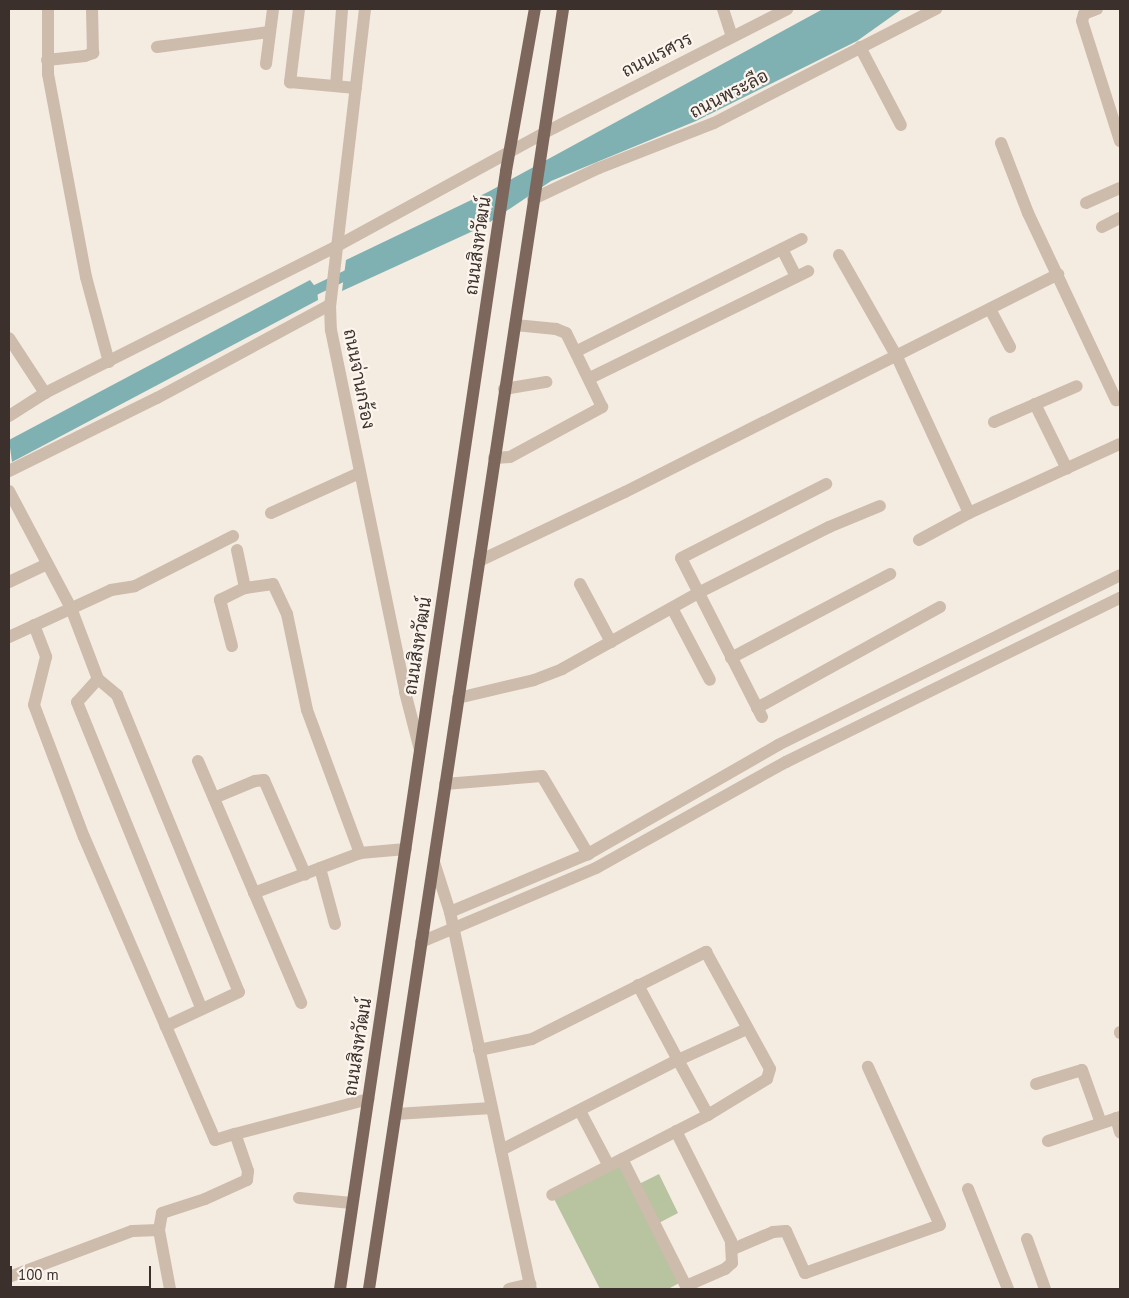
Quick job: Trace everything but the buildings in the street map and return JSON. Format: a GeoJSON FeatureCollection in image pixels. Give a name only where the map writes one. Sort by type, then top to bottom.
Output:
{"type":"FeatureCollection","features":[{"type":"Feature","properties":{"kind":"main road","name":"ถนนสิงหวัฒน์"},"geometry":{"type":"LineString","coordinates":[[340,1289],[506,172],[535,9]]}},
{"type":"Feature","properties":{"kind":"main road"},"geometry":{"type":"LineString","coordinates":[[370,1289],[515,325],[539,152],[544,132],[563,9]]}},
{"type":"Feature","properties":{"kind":"street"},"geometry":{"type":"LineString","coordinates":[[48,9],[47,60],[86,277],[109,362]]}},
{"type":"Feature","properties":{"kind":"street"},"geometry":{"type":"LineString","coordinates":[[47,60],[85,56],[93,53],[92,9]]}},
{"type":"Feature","properties":{"kind":"street"},"geometry":{"type":"LineString","coordinates":[[266,64],[273,9]]}},
{"type":"Feature","properties":{"kind":"street"},"geometry":{"type":"LineString","coordinates":[[299,9],[290,82],[356,88]]}},
{"type":"Feature","properties":{"kind":"street"},"geometry":{"type":"LineString","coordinates":[[336,86],[342,9]]}},
{"type":"Feature","properties":{"kind":"street","name":"ถนนจ่านกร้อง"},"geometry":{"type":"LineString","coordinates":[[365,9],[330,305],[331,330],[359,473],[420,750]]}},
{"type":"Feature","properties":{"kind":"street"},"geometry":{"type":"LineString","coordinates":[[723,9],[732,37]]}},
{"type":"Feature","properties":{"kind":"street","name":"ถนนเรศวร"},"geometry":{"type":"LineString","coordinates":[[9,416],[45,393],[337,246],[509,153],[544,132],[786,9]]}},
{"type":"Feature","properties":{"kind":"street","name":"ถนนพระลือ"},"geometry":{"type":"LineString","coordinates":[[533,199],[598,168],[714,123],[936,9]]}},
{"type":"Feature","properties":{"kind":"street"},"geometry":{"type":"LineString","coordinates":[[1097,9],[1084,14],[1082,21],[1120,141]]}},
{"type":"Feature","properties":{"kind":"street"},"geometry":{"type":"LineString","coordinates":[[156,47],[269,32]]}},
{"type":"Feature","properties":{"kind":"street"},"geometry":{"type":"LineString","coordinates":[[860,47],[901,125]]}},
{"type":"Feature","properties":{"kind":"street"},"geometry":{"type":"LineString","coordinates":[[1001,143],[1028,213],[1116,400]]}},
{"type":"Feature","properties":{"kind":"street"},"geometry":{"type":"LineString","coordinates":[[1086,204],[1120,188]]}},
{"type":"Feature","properties":{"kind":"street"},"geometry":{"type":"LineString","coordinates":[[1102,227],[1120,218]]}},
{"type":"Feature","properties":{"kind":"street"},"geometry":{"type":"LineString","coordinates":[[577,351],[802,239]]}},
{"type":"Feature","properties":{"kind":"street"},"geometry":{"type":"LineString","coordinates":[[590,378],[802,274],[782,249]]}},
{"type":"Feature","properties":{"kind":"street"},"geometry":{"type":"LineString","coordinates":[[840,254],[897,357],[969,513]]}},
{"type":"Feature","properties":{"kind":"street"},"geometry":{"type":"LineString","coordinates":[[479,561],[625,492],[897,357],[1058,274]]}},
{"type":"Feature","properties":{"kind":"street"},"geometry":{"type":"LineString","coordinates":[[9,471],[158,398],[330,305]]}},
{"type":"Feature","properties":{"kind":"street"},"geometry":{"type":"LineString","coordinates":[[990,309],[1010,347]]}},
{"type":"Feature","properties":{"kind":"street"},"geometry":{"type":"LineString","coordinates":[[494,458],[510,456],[602,407],[577,351],[561,330],[515,325]]}},
{"type":"Feature","properties":{"kind":"street"},"geometry":{"type":"LineString","coordinates":[[9,338],[45,393]]}},
{"type":"Feature","properties":{"kind":"street"},"geometry":{"type":"LineString","coordinates":[[504,389],[546,382]]}},
{"type":"Feature","properties":{"kind":"street"},"geometry":{"type":"LineString","coordinates":[[994,422],[1077,386]]}},
{"type":"Feature","properties":{"kind":"street"},"geometry":{"type":"LineString","coordinates":[[1035,404],[1067,469]]}},
{"type":"Feature","properties":{"kind":"street"},"geometry":{"type":"LineString","coordinates":[[919,540],[969,513],[1120,444]]}},
{"type":"Feature","properties":{"kind":"street"},"geometry":{"type":"LineString","coordinates":[[271,513],[359,473]]}},
{"type":"Feature","properties":{"kind":"street"},"geometry":{"type":"LineString","coordinates":[[826,484],[681,558],[759,712],[940,607]]}},
{"type":"Feature","properties":{"kind":"street"},"geometry":{"type":"LineString","coordinates":[[9,491],[71,608],[98,679],[117,695],[239,992],[201,1008],[166,1026]]}},
{"type":"Feature","properties":{"kind":"street"},"geometry":{"type":"LineString","coordinates":[[458,698],[534,680],[611,642],[698,593],[829,526],[880,506]]}},
{"type":"Feature","properties":{"kind":"street"},"geometry":{"type":"LineString","coordinates":[[9,637],[111,590],[136,586],[233,536]]}},
{"type":"Feature","properties":{"kind":"street"},"geometry":{"type":"LineString","coordinates":[[236,550],[245,588]]}},
{"type":"Feature","properties":{"kind":"street"},"geometry":{"type":"LineString","coordinates":[[9,582],[48,564]]}},
{"type":"Feature","properties":{"kind":"street"},"geometry":{"type":"LineString","coordinates":[[731,658],[890,574]]}},
{"type":"Feature","properties":{"kind":"street"},"geometry":{"type":"LineString","coordinates":[[450,912],[588,854],[778,745],[1120,576]]}},
{"type":"Feature","properties":{"kind":"street"},"geometry":{"type":"LineString","coordinates":[[232,646],[220,600],[245,588],[273,584],[287,614],[307,710],[360,853]]}},
{"type":"Feature","properties":{"kind":"street"},"geometry":{"type":"LineString","coordinates":[[580,584],[611,642]]}},
{"type":"Feature","properties":{"kind":"street"},"geometry":{"type":"LineString","coordinates":[[422,942],[596,868],[778,767],[1120,598]]}},
{"type":"Feature","properties":{"kind":"street"},"geometry":{"type":"LineString","coordinates":[[672,608],[710,680]]}},
{"type":"Feature","properties":{"kind":"street"},"geometry":{"type":"LineString","coordinates":[[34,625],[46,657],[34,705],[84,838],[215,1140],[368,1099]]}},
{"type":"Feature","properties":{"kind":"street"},"geometry":{"type":"LineString","coordinates":[[98,679],[77,702],[201,1008]]}},
{"type":"Feature","properties":{"kind":"street"},"geometry":{"type":"LineString","coordinates":[[198,761],[300,1003]]}},
{"type":"Feature","properties":{"kind":"street"},"geometry":{"type":"LineString","coordinates":[[445,784],[542,776],[588,854]]}},
{"type":"Feature","properties":{"kind":"street"},"geometry":{"type":"LineString","coordinates":[[214,798],[257,780],[264,780],[305,874]]}},
{"type":"Feature","properties":{"kind":"street"},"geometry":{"type":"LineString","coordinates":[[254,893],[360,853],[406,849]]}},
{"type":"Feature","properties":{"kind":"street"},"geometry":{"type":"LineString","coordinates":[[434,862],[450,912],[531,1287],[510,1289]]}},
{"type":"Feature","properties":{"kind":"street"},"geometry":{"type":"LineString","coordinates":[[320,868],[335,924]]}},
{"type":"Feature","properties":{"kind":"street"},"geometry":{"type":"LineString","coordinates":[[479,1050],[530,1040],[707,952],[770,1074],[708,1115],[552,1195]]}},
{"type":"Feature","properties":{"kind":"street"},"geometry":{"type":"LineString","coordinates":[[638,985],[708,1115]]}},
{"type":"Feature","properties":{"kind":"street"},"geometry":{"type":"LineString","coordinates":[[501,1150],[678,1060],[747,1029]]}},
{"type":"Feature","properties":{"kind":"street"},"geometry":{"type":"LineString","coordinates":[[733,1249],[773,1232],[786,1230],[805,1273],[940,1225],[868,1067]]}},
{"type":"Feature","properties":{"kind":"street"},"geometry":{"type":"LineString","coordinates":[[1036,1084],[1082,1070],[1101,1123]]}},
{"type":"Feature","properties":{"kind":"street"},"geometry":{"type":"LineString","coordinates":[[396,1114],[492,1108]]}},
{"type":"Feature","properties":{"kind":"street"},"geometry":{"type":"LineString","coordinates":[[580,1111],[609,1166]]}},
{"type":"Feature","properties":{"kind":"street"},"geometry":{"type":"LineString","coordinates":[[1048,1141],[1118,1118],[1120,1132]]}},
{"type":"Feature","properties":{"kind":"street"},"geometry":{"type":"LineString","coordinates":[[622,1159],[687,1286],[730,1266],[733,1249],[710,1194],[676,1131]]}},
{"type":"Feature","properties":{"kind":"street"},"geometry":{"type":"LineString","coordinates":[[170,1289],[159,1230],[162,1213],[205,1200],[247,1180],[248,1171],[235,1134]]}},
{"type":"Feature","properties":{"kind":"street"},"geometry":{"type":"LineString","coordinates":[[968,1189],[1008,1289]]}},
{"type":"Feature","properties":{"kind":"street"},"geometry":{"type":"LineString","coordinates":[[299,1198],[352,1204]]}},
{"type":"Feature","properties":{"kind":"street"},"geometry":{"type":"LineString","coordinates":[[9,1278],[132,1231],[159,1230]]}},
{"type":"Feature","properties":{"kind":"street"},"geometry":{"type":"LineString","coordinates":[[1027,1239],[1045,1289]]}},
{"type":"Feature","properties":{"kind":"green space"},"geometry":{"type":"Polygon","coordinates":[[[622,1159],[635,1186],[659,1174],[678,1213],[655,1225],[683,1281],[668,1289],[600,1289],[552,1195],[622,1159]]]}},
{"type":"Feature","properties":{"kind":"water"},"geometry":{"type":"Polygon","coordinates":[[[823,9],[902,9],[857,41],[696,121],[551,181],[484,226],[342,291],[346,260],[488,192],[823,9]]]}},
{"type":"Feature","properties":{"kind":"water"},"geometry":{"type":"Polygon","coordinates":[[[310,280],[317,289],[318,300],[12,462],[9,440],[310,280]]]}},
{"type":"Feature","properties":{"kind":"waterway"},"geometry":{"type":"LineString","coordinates":[[305,295],[355,271]]}}]}
